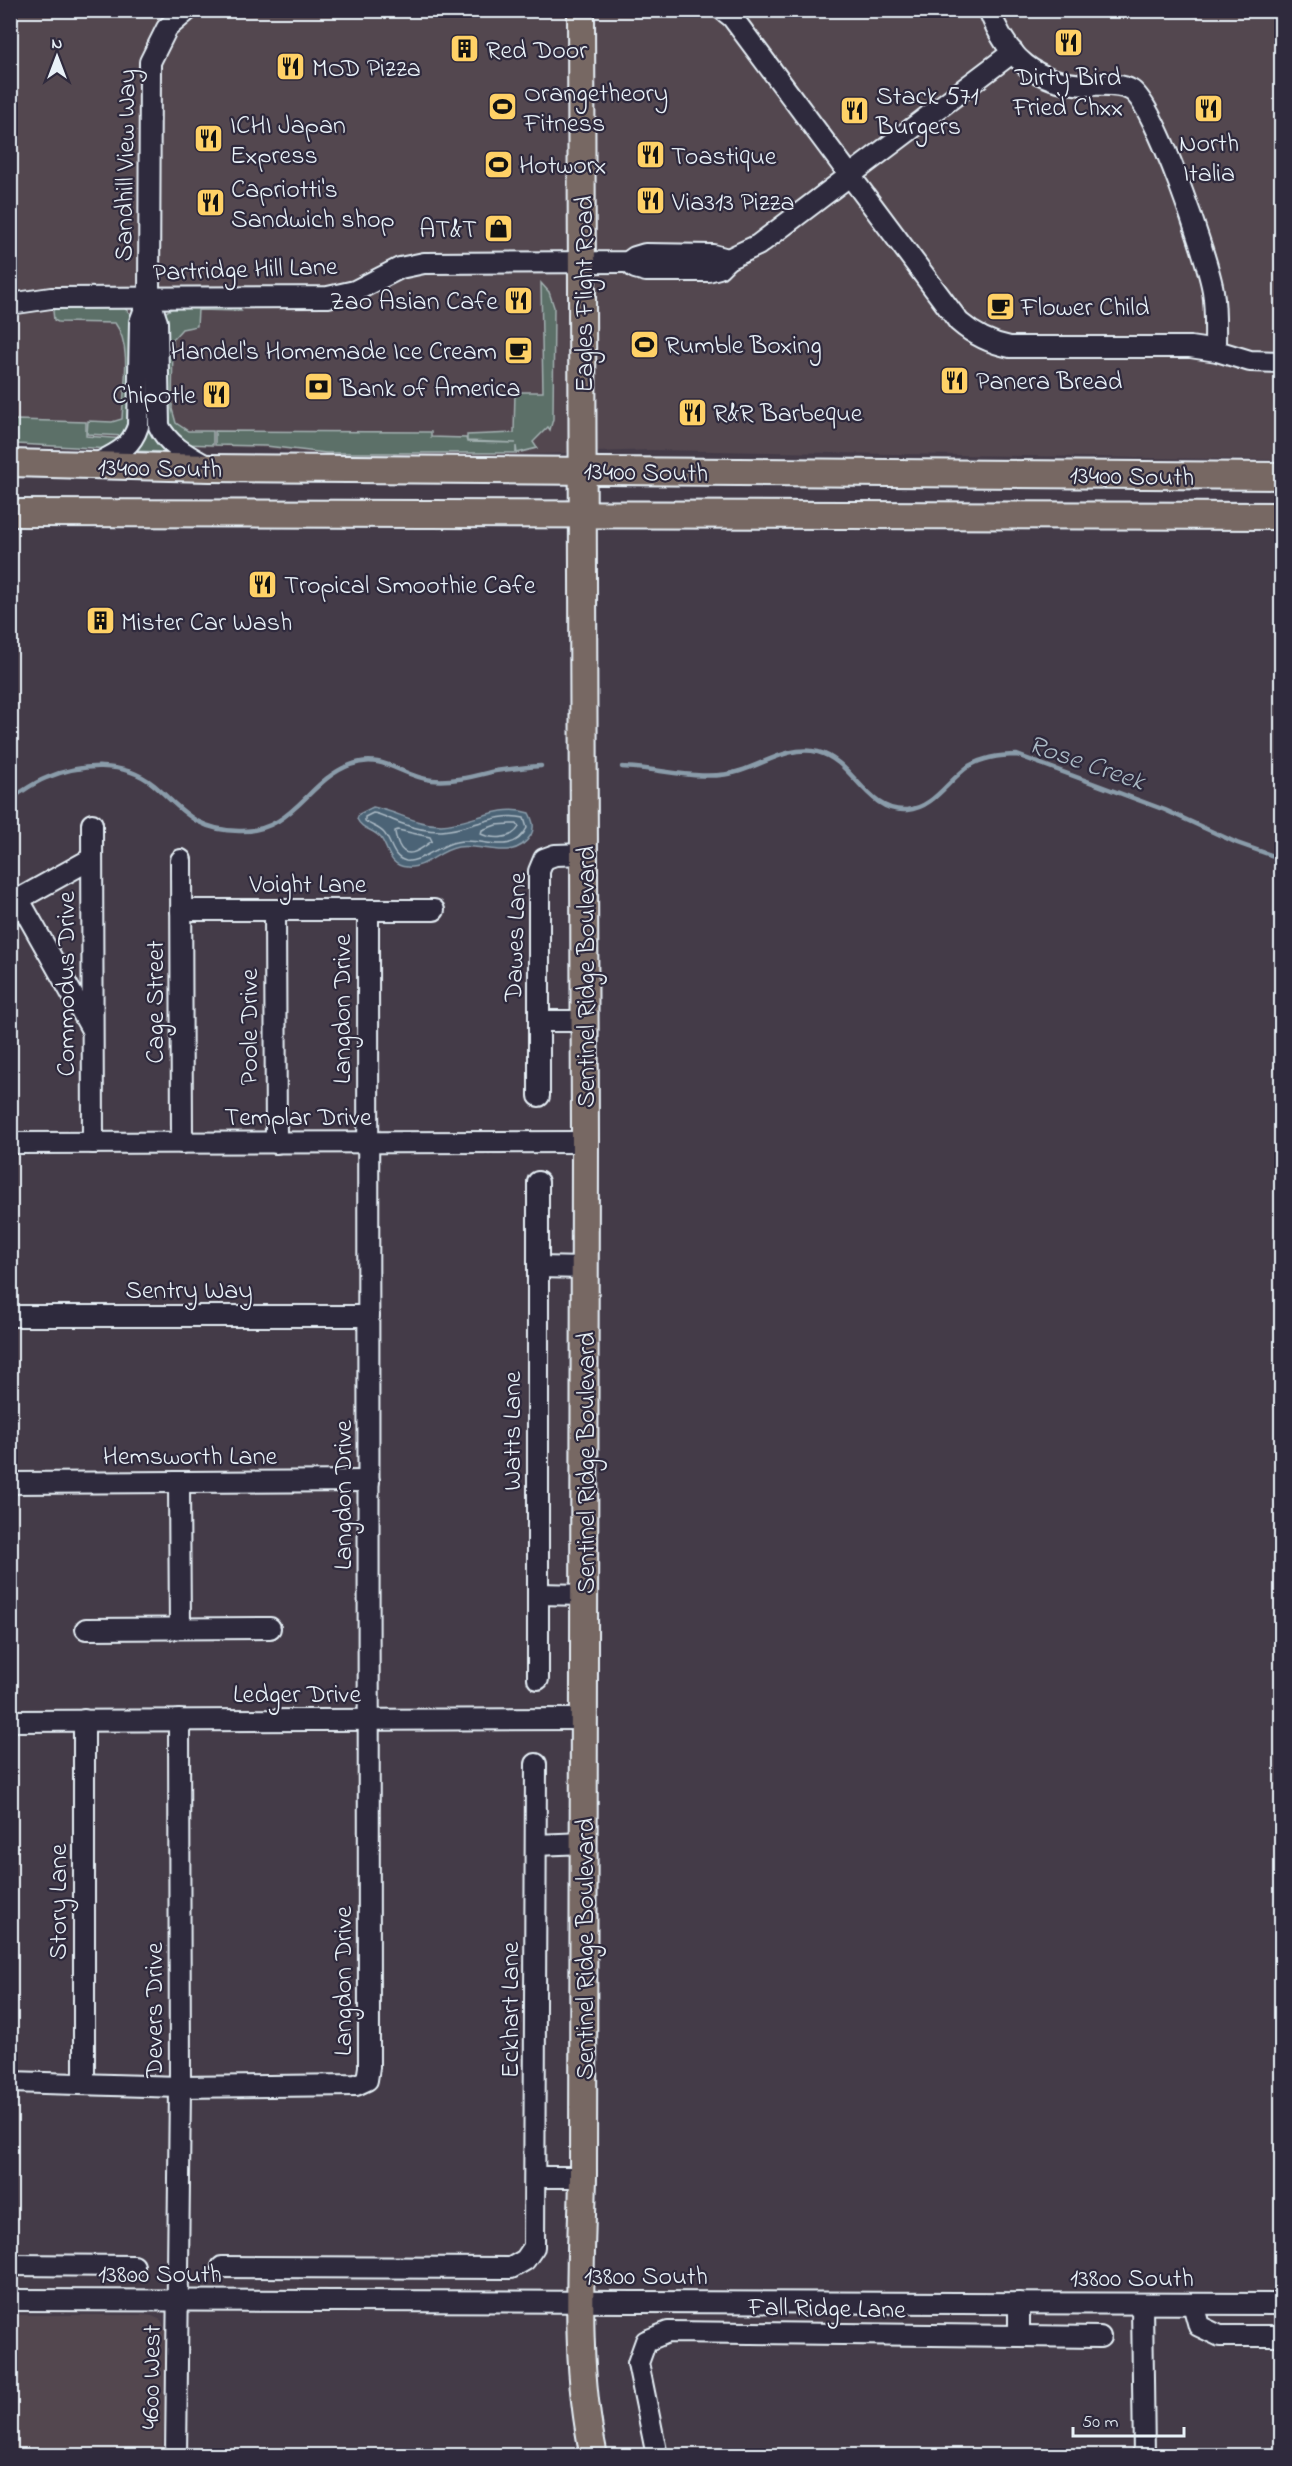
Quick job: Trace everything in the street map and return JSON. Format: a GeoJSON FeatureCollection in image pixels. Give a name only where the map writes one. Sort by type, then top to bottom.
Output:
{"type":"FeatureCollection","features":[{"type":"Feature","properties":{"kind":"main road","name":"Eagles Flight Road"},"geometry":{"type":"LineString","coordinates":[[581,10],[584,470]]}},
{"type":"Feature","properties":{"kind":"main road","name":"13400 South"},"geometry":{"type":"LineString","coordinates":[[10,463],[210,468],[1281,476]]}},
{"type":"Feature","properties":{"kind":"main road","name":"Sentinel Ridge Boulevard"},"geometry":{"type":"LineString","coordinates":[[584,470],[584,1843],[580,2367],[594,2456]]}},
{"type":"Feature","properties":{"kind":"main road","name":"13400 South"},"geometry":{"type":"LineString","coordinates":[[10,513],[1281,516]]}},
{"type":"Feature","properties":{"kind":"street","name":"Sandhill View Way"},"geometry":{"type":"LineString","coordinates":[[188,10],[179,16],[162,36],[154,51],[149,69],[149,298],[157,322],[159,426],[163,435],[174,446],[210,468]]}},
{"type":"Feature","properties":{"kind":"street"},"geometry":{"type":"LineString","coordinates":[[723,10],[732,17],[959,321],[986,340],[1022,347],[1190,347],[1215,350],[1250,361],[1281,362]]}},
{"type":"Feature","properties":{"kind":"street"},"geometry":{"type":"LineString","coordinates":[[989,10],[1001,36],[1028,68],[1049,80],[1070,84],[1123,87],[1140,97],[1186,200],[1199,238],[1214,298],[1215,350]]}},
{"type":"Feature","properties":{"kind":"street"},"geometry":{"type":"LineString","coordinates":[[850,176],[1013,52]]}},
{"type":"Feature","properties":{"kind":"street","name":"Partridge Hill Lane"},"geometry":{"type":"LineString","coordinates":[[10,304],[51,298],[328,297],[355,291],[400,268],[424,263],[628,262],[645,254],[713,255],[728,259],[758,245],[850,176]]}},
{"type":"Feature","properties":{"kind":"street","name":"Sandhill View Way"},"geometry":{"type":"LineString","coordinates":[[91,466],[123,452],[135,436],[138,426],[140,322],[149,298]]}},
{"type":"Feature","properties":{"kind":"street","name":"Commodus Drive"},"geometry":{"type":"LineString","coordinates":[[92,824],[93,1143]]}},
{"type":"Feature","properties":{"kind":"street","name":"Dawes Lane"},"geometry":{"type":"LineString","coordinates":[[539,1096],[539,871],[544,859],[555,855],[585,854]]}},
{"type":"Feature","properties":{"kind":"street"},"geometry":{"type":"LineString","coordinates":[[91,859],[15,902],[92,1030]]}},
{"type":"Feature","properties":{"kind":"street","name":"Cage Street"},"geometry":{"type":"LineString","coordinates":[[181,860],[182,1143]]}},
{"type":"Feature","properties":{"kind":"street","name":"Voight Lane"},"geometry":{"type":"LineString","coordinates":[[181,910],[434,910]]}},
{"type":"Feature","properties":{"kind":"street","name":"Poole Drive"},"geometry":{"type":"LineString","coordinates":[[275,910],[276,1143]]}},
{"type":"Feature","properties":{"kind":"street","name":"Langdon Drive"},"geometry":{"type":"LineString","coordinates":[[180,2087],[356,2085],[367,2080],[370,1719],[368,910]]}},
{"type":"Feature","properties":{"kind":"street","name":"Dawes Lane"},"geometry":{"type":"LineString","coordinates":[[539,1021],[585,1021]]}},
{"type":"Feature","properties":{"kind":"street","name":"Templar Drive"},"geometry":{"type":"LineString","coordinates":[[10,1143],[585,1142]]}},
{"type":"Feature","properties":{"kind":"street","name":"Watts Lane"},"geometry":{"type":"LineString","coordinates":[[538,1182],[538,1679]]}},
{"type":"Feature","properties":{"kind":"street"},"geometry":{"type":"LineString","coordinates":[[538,1267],[585,1268]]}},
{"type":"Feature","properties":{"kind":"street","name":"Sentry Way"},"geometry":{"type":"LineString","coordinates":[[10,1316],[369,1316]]}},
{"type":"Feature","properties":{"kind":"street","name":"Hemsworth Lane"},"geometry":{"type":"LineString","coordinates":[[10,1483],[369,1481]]}},
{"type":"Feature","properties":{"kind":"street"},"geometry":{"type":"LineString","coordinates":[[179,1482],[180,1628]]}},
{"type":"Feature","properties":{"kind":"street"},"geometry":{"type":"LineString","coordinates":[[538,1594],[584,1595]]}},
{"type":"Feature","properties":{"kind":"street"},"geometry":{"type":"LineString","coordinates":[[86,1629],[270,1628]]}},
{"type":"Feature","properties":{"kind":"street","name":"Ledger Drive"},"geometry":{"type":"LineString","coordinates":[[10,1721],[584,1719]]}},
{"type":"Feature","properties":{"kind":"street","name":"Story Lane"},"geometry":{"type":"LineString","coordinates":[[84,1720],[84,2084]]}},
{"type":"Feature","properties":{"kind":"street","name":"Devers Drive"},"geometry":{"type":"LineString","coordinates":[[178,2300],[179,1720]]}},
{"type":"Feature","properties":{"kind":"street","name":"Eckhart Lane"},"geometry":{"type":"LineString","coordinates":[[443,2267],[511,2268],[525,2260],[534,2247],[536,1764]]}},
{"type":"Feature","properties":{"kind":"street"},"geometry":{"type":"LineString","coordinates":[[536,1845],[584,1843]]}},
{"type":"Feature","properties":{"kind":"street"},"geometry":{"type":"LineString","coordinates":[[10,2082],[180,2087]]}},
{"type":"Feature","properties":{"kind":"street"},"geometry":{"type":"LineString","coordinates":[[535,2177],[583,2177]]}},
{"type":"Feature","properties":{"kind":"street"},"geometry":{"type":"LineString","coordinates":[[10,2265],[134,2266]]}},
{"type":"Feature","properties":{"kind":"street"},"geometry":{"type":"LineString","coordinates":[[54,2266],[55,2300]]}},
{"type":"Feature","properties":{"kind":"street"},"geometry":{"type":"LineString","coordinates":[[302,2266],[302,2300]]}},
{"type":"Feature","properties":{"kind":"street"},"geometry":{"type":"LineString","coordinates":[[222,2267],[443,2267],[444,2301]]}},
{"type":"Feature","properties":{"kind":"street","name":"13800 South"},"geometry":{"type":"LineString","coordinates":[[10,2300],[1281,2304]]}},
{"type":"Feature","properties":{"kind":"street","name":"4600 West"},"geometry":{"type":"LineString","coordinates":[[176,2456],[178,2300]]}},
{"type":"Feature","properties":{"kind":"street"},"geometry":{"type":"LineString","coordinates":[[1019,2303],[1019,2336]]}},
{"type":"Feature","properties":{"kind":"street"},"geometry":{"type":"LineString","coordinates":[[1142,2304],[1144,2456]]}},
{"type":"Feature","properties":{"kind":"street"},"geometry":{"type":"LineString","coordinates":[[1193,2304],[1199,2326],[1220,2336],[1281,2336]]}},
{"type":"Feature","properties":{"kind":"street","name":"Fall Ridge Lane"},"geometry":{"type":"LineString","coordinates":[[657,2456],[638,2363],[646,2341],[668,2332],[1100,2337]]}},
{"type":"Feature","properties":{"kind":"shaded area"},"geometry":{"type":"Polygon","coordinates":[[[10,11],[1281,11],[1281,460],[650,450],[518,455],[324,455],[262,448],[191,446],[166,453],[11,445],[10,11]]]}},
{"type":"Feature","properties":{"kind":"shaded area"},"geometry":{"type":"Polygon","coordinates":[[[11,2315],[143,2315],[161,2320],[167,2333],[167,2379],[162,2455],[11,2456],[11,2315]]]}},
{"type":"Feature","properties":{"kind":"green space"},"geometry":{"type":"Polygon","coordinates":[[[541,283],[549,292],[554,307],[553,419],[550,430],[548,427],[533,442],[537,448],[517,453],[516,446],[516,453],[326,453],[266,446],[215,445],[215,431],[431,432],[431,437],[466,438],[467,442],[516,443],[467,441],[467,435],[514,433],[515,392],[543,392],[541,283]]]}},
{"type":"Feature","properties":{"kind":"green space"},"geometry":{"type":"Polygon","coordinates":[[[56,306],[123,307],[133,316],[130,429],[125,436],[87,434],[88,421],[112,422],[122,419],[126,369],[121,333],[115,323],[58,322],[54,320],[53,311],[56,306]]]}},
{"type":"Feature","properties":{"kind":"green space"},"geometry":{"type":"Polygon","coordinates":[[[174,307],[237,307],[241,311],[198,310],[197,326],[182,329],[173,339],[172,409],[176,423],[188,431],[213,431],[213,445],[185,444],[168,434],[163,319],[166,312],[174,307]]]}},
{"type":"Feature","properties":{"kind":"green space"},"geometry":{"type":"Polygon","coordinates":[[[144,324],[168,450],[167,452],[133,451],[144,324]]]}},
{"type":"Feature","properties":{"kind":"green space"},"geometry":{"type":"Polygon","coordinates":[[[11,421],[86,422],[86,436],[126,439],[112,449],[17,444],[16,429],[16,439],[11,439],[11,421]]]}},
{"type":"Feature","properties":{"kind":"water"},"geometry":{"type":"Polygon","coordinates":[[[373,807],[423,823],[441,825],[495,812],[518,811],[529,813],[533,829],[524,843],[516,848],[498,850],[458,847],[420,865],[407,867],[396,864],[381,838],[359,823],[357,819],[359,814],[373,807]]]}},
{"type":"Feature","properties":{"kind":"waterway","name":"Rose Creek"},"geometry":{"type":"LineString","coordinates":[[622,767],[712,776],[740,771],[778,756],[808,750],[830,757],[881,803],[893,809],[907,810],[917,808],[933,799],[961,772],[980,760],[1017,755],[1165,810],[1237,843],[1282,859]]}},
{"type":"Feature","properties":{"kind":"waterway","name":"Rose Creek"},"geometry":{"type":"LineString","coordinates":[[10,799],[37,782],[59,773],[87,767],[116,768],[142,777],[182,811],[201,823],[224,830],[239,831],[258,829],[273,824],[299,805],[322,782],[350,765],[362,762],[383,763],[432,780],[464,778],[495,771],[541,766]]}},
{"type":"Feature","properties":{"kind":"place","name":"Dirty Bird Fried Chxx"},"geometry":{"type":"Point","coordinates":[1068,42]}},
{"type":"Feature","properties":{"kind":"place","name":"Red Door"},"geometry":{"type":"Point","coordinates":[465,49]}},
{"type":"Feature","properties":{"kind":"place","name":"MOD Pizza"},"geometry":{"type":"Point","coordinates":[291,67]}},
{"type":"Feature","properties":{"kind":"place","name":"Orangetheory Fitness"},"geometry":{"type":"Point","coordinates":[503,107]}},
{"type":"Feature","properties":{"kind":"place","name":"North Italia"},"geometry":{"type":"Point","coordinates":[1209,108]}},
{"type":"Feature","properties":{"kind":"place","name":"Stack 571 Burgers"},"geometry":{"type":"Point","coordinates":[855,110]}},
{"type":"Feature","properties":{"kind":"place","name":"ICHI Japan Express"},"geometry":{"type":"Point","coordinates":[209,139]}},
{"type":"Feature","properties":{"kind":"place","name":"Toastique"},"geometry":{"type":"Point","coordinates":[650,155]}},
{"type":"Feature","properties":{"kind":"place","name":"Hotworx"},"geometry":{"type":"Point","coordinates":[498,164]}},
{"type":"Feature","properties":{"kind":"place","name":"Via313 Pizza"},"geometry":{"type":"Point","coordinates":[651,201]}},
{"type":"Feature","properties":{"kind":"place","name":"Capriotti's Sandwich shop"},"geometry":{"type":"Point","coordinates":[210,203]}},
{"type":"Feature","properties":{"kind":"place","name":"AT&T"},"geometry":{"type":"Point","coordinates":[498,228]}},
{"type":"Feature","properties":{"kind":"place","name":"Zao Asian Cafe"},"geometry":{"type":"Point","coordinates":[519,300]}},
{"type":"Feature","properties":{"kind":"place","name":"Flower Child"},"geometry":{"type":"Point","coordinates":[1000,306]}},
{"type":"Feature","properties":{"kind":"place","name":"Rumble Boxing"},"geometry":{"type":"Point","coordinates":[644,344]}},
{"type":"Feature","properties":{"kind":"place","name":"Handel's Homemade Ice Cream"},"geometry":{"type":"Point","coordinates":[518,350]}},
{"type":"Feature","properties":{"kind":"place","name":"Panera Bread"},"geometry":{"type":"Point","coordinates":[955,380]}},
{"type":"Feature","properties":{"kind":"place","name":"Bank of America"},"geometry":{"type":"Point","coordinates":[319,387]}},
{"type":"Feature","properties":{"kind":"place","name":"Chipotle"},"geometry":{"type":"Point","coordinates":[217,394]}},
{"type":"Feature","properties":{"kind":"place","name":"R&R Barbeque"},"geometry":{"type":"Point","coordinates":[692,412]}},
{"type":"Feature","properties":{"kind":"place","name":"Tropical Smoothie Cafe"},"geometry":{"type":"Point","coordinates":[263,584]}},
{"type":"Feature","properties":{"kind":"place","name":"Mister Car Wash"},"geometry":{"type":"Point","coordinates":[100,621]}}]}
